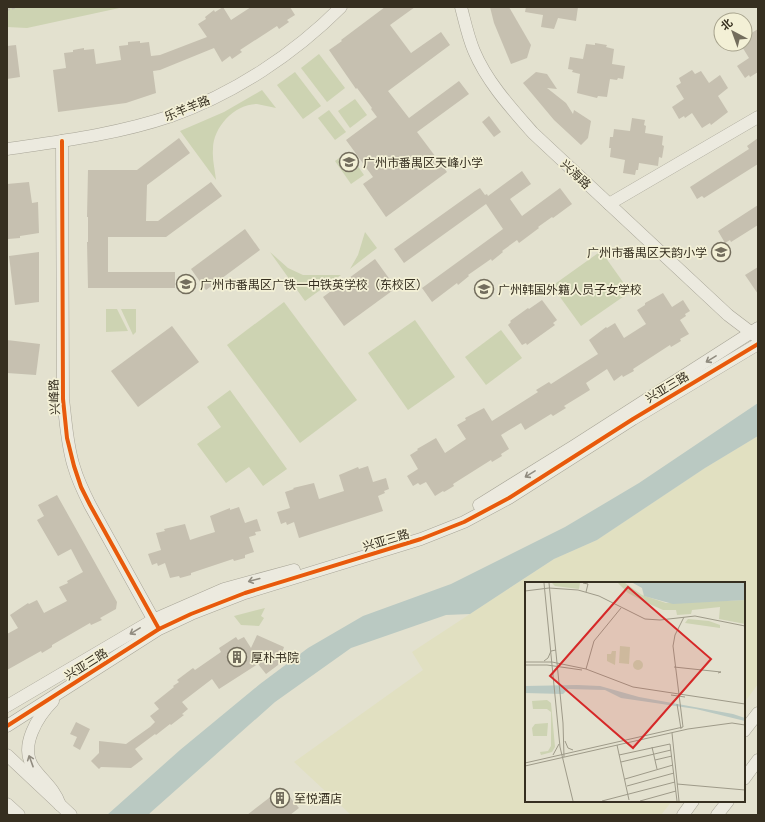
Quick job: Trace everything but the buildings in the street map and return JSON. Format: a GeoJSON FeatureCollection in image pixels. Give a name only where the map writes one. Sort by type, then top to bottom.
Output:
{"type":"FeatureCollection","features":[{"type":"Feature","properties":{"kind":"street","name":"乐羊羊路"},"geometry":{"type":"LineString","coordinates":[[7,149],[62,141],[128,128],[171,116],[207,101],[238,85],[284,57],[322,26],[341,7]]}},
{"type":"Feature","properties":{"kind":"street","name":"兴海路"},"geometry":{"type":"LineString","coordinates":[[461,7],[474,53],[497,90],[533,133],[754,340]]}},
{"type":"Feature","properties":{"kind":"street"},"geometry":{"type":"LineString","coordinates":[[609,204],[758,117]]}},
{"type":"Feature","properties":{"kind":"street","name":"兴峰路"},"geometry":{"type":"LineString","coordinates":[[62,141],[63,399],[68,438],[74,466],[81,487],[156,625]]}},
{"type":"Feature","properties":{"kind":"street","name":"兴亚三路"},"geometry":{"type":"LineString","coordinates":[[7,706],[156,625],[191,614],[245,593],[421,540],[464,522],[509,498],[754,340]]}},
{"type":"Feature","properties":{"kind":"street","name":"兴亚三路"},"geometry":{"type":"LineString","coordinates":[[7,726],[156,625]]}},
{"type":"Feature","properties":{"kind":"street"},"geometry":{"type":"LineString","coordinates":[[60,805],[54,792],[33,768],[28,751],[30,736],[34,726],[52,702],[71,684]]}},
{"type":"Feature","properties":{"kind":"street"},"geometry":{"type":"LineString","coordinates":[[7,703],[23,697]]}},
{"type":"Feature","properties":{"kind":"street"},"geometry":{"type":"LineString","coordinates":[[745,730],[758,713]]}},
{"type":"Feature","properties":{"kind":"street"},"geometry":{"type":"LineString","coordinates":[[7,755],[71,815]]}},
{"type":"Feature","properties":{"kind":"street"},"geometry":{"type":"LineString","coordinates":[[745,778],[758,760]]}},
{"type":"Feature","properties":{"kind":"street"},"geometry":{"type":"LineString","coordinates":[[683,815],[692,802]]}},
{"type":"Feature","properties":{"kind":"street"},"geometry":{"type":"LineString","coordinates":[[717,815],[727,802]]}},
{"type":"Feature","properties":{"kind":"path"},"geometry":{"type":"LineString","coordinates":[[7,10],[17,7]]}},
{"type":"Feature","properties":{"kind":"green space"},"geometry":{"type":"Polygon","coordinates":[[[7,7],[124,7],[27,28],[7,27],[7,7]]]}},
{"type":"Feature","properties":{"kind":"green space"},"geometry":{"type":"Polygon","coordinates":[[[319,54],[345,88],[327,102],[301,68],[319,54]]]}},
{"type":"Feature","properties":{"kind":"green space"},"geometry":{"type":"Polygon","coordinates":[[[295,72],[321,106],[303,119],[277,85],[295,72]]]}},
{"type":"Feature","properties":{"kind":"green space"},"geometry":{"type":"Polygon","coordinates":[[[262,90],[276,108],[257,104],[249,105],[233,112],[221,125],[214,141],[213,161],[216,180],[180,131],[224,112],[262,90]]]}},
{"type":"Feature","properties":{"kind":"green space"},"geometry":{"type":"Polygon","coordinates":[[[355,99],[367,115],[350,128],[338,111],[355,99]]]}},
{"type":"Feature","properties":{"kind":"green space"},"geometry":{"type":"Polygon","coordinates":[[[329,110],[346,132],[335,140],[318,118],[329,110]]]}},
{"type":"Feature","properties":{"kind":"green space"},"geometry":{"type":"Polygon","coordinates":[[[348,152],[364,175],[351,184],[335,161],[348,152]]]}},
{"type":"Feature","properties":{"kind":"green space"},"geometry":{"type":"Polygon","coordinates":[[[365,232],[377,248],[350,269],[358,255],[365,232]]]}},
{"type":"Feature","properties":{"kind":"green space"},"geometry":{"type":"Polygon","coordinates":[[[601,251],[630,292],[581,326],[552,286],[601,251]]]}},
{"type":"Feature","properties":{"kind":"green space"},"geometry":{"type":"Polygon","coordinates":[[[270,252],[288,268],[303,275],[341,275],[305,301],[270,252]]]}},
{"type":"Feature","properties":{"kind":"green space"},"geometry":{"type":"Polygon","coordinates":[[[284,302],[357,400],[300,443],[227,345],[284,302]]]}},
{"type":"Feature","properties":{"kind":"green space"},"geometry":{"type":"Polygon","coordinates":[[[106,309],[117,309],[128,331],[106,332],[106,309]]]}},
{"type":"Feature","properties":{"kind":"green space"},"geometry":{"type":"Polygon","coordinates":[[[121,309],[136,309],[136,332],[133,335],[121,309]]]}},
{"type":"Feature","properties":{"kind":"green space"},"geometry":{"type":"Polygon","coordinates":[[[415,320],[455,377],[408,410],[368,353],[415,320]]]}},
{"type":"Feature","properties":{"kind":"green space"},"geometry":{"type":"Polygon","coordinates":[[[501,330],[522,358],[486,385],[465,357],[501,330]]]}},
{"type":"Feature","properties":{"kind":"green space"},"geometry":{"type":"Polygon","coordinates":[[[230,390],[287,469],[263,486],[249,467],[226,483],[197,444],[221,427],[207,407],[230,390]]]}},
{"type":"Feature","properties":{"kind":"green space"},"geometry":{"type":"Polygon","coordinates":[[[758,436],[758,684],[745,702],[745,582],[525,582],[525,802],[671,802],[661,815],[351,815],[294,762],[423,670],[412,652],[554,559],[597,540],[705,468],[758,436]]]}},
{"type":"Feature","properties":{"kind":"green space"},"geometry":{"type":"Polygon","coordinates":[[[265,608],[261,616],[264,618],[259,626],[241,625],[234,616],[265,608]]]}},
{"type":"Feature","properties":{"kind":"shaded area"},"geometry":{"type":"Polygon","coordinates":[[[758,403],[758,436],[705,468],[597,540],[554,559],[470,614],[446,615],[351,648],[275,702],[149,815],[107,815],[180,750],[260,684],[308,648],[363,616],[451,584],[565,527],[639,483],[758,403]]]}},
{"type":"Feature","properties":{"kind":"cycle path"},"geometry":{"type":"LineString","coordinates":[[62,141],[63,399],[67,438],[81,487],[159,629]]}},
{"type":"Feature","properties":{"kind":"cycle path"},"geometry":{"type":"LineString","coordinates":[[7,726],[159,629],[191,614],[245,593],[421,539],[464,522],[509,498],[633,419],[758,344]]}},
{"type":"Feature","properties":{"kind":"place","name":"广州市番禺区天峰小学"},"geometry":{"type":"Point","coordinates":[349,162]}},
{"type":"Feature","properties":{"kind":"place","name":"广州市番禺区天韵小学"},"geometry":{"type":"Point","coordinates":[721,252]}},
{"type":"Feature","properties":{"kind":"place","name":"广州市番禺区广铁一中铁英学校（东校区）"},"geometry":{"type":"Point","coordinates":[186,284]}},
{"type":"Feature","properties":{"kind":"place","name":"广州韩国外籍人员子女学校"},"geometry":{"type":"Point","coordinates":[484,289]}},
{"type":"Feature","properties":{"kind":"place","name":"厚朴书院"},"geometry":{"type":"Point","coordinates":[237,657]}},
{"type":"Feature","properties":{"kind":"place","name":"至悦酒店"},"geometry":{"type":"Point","coordinates":[280,798]}}]}
